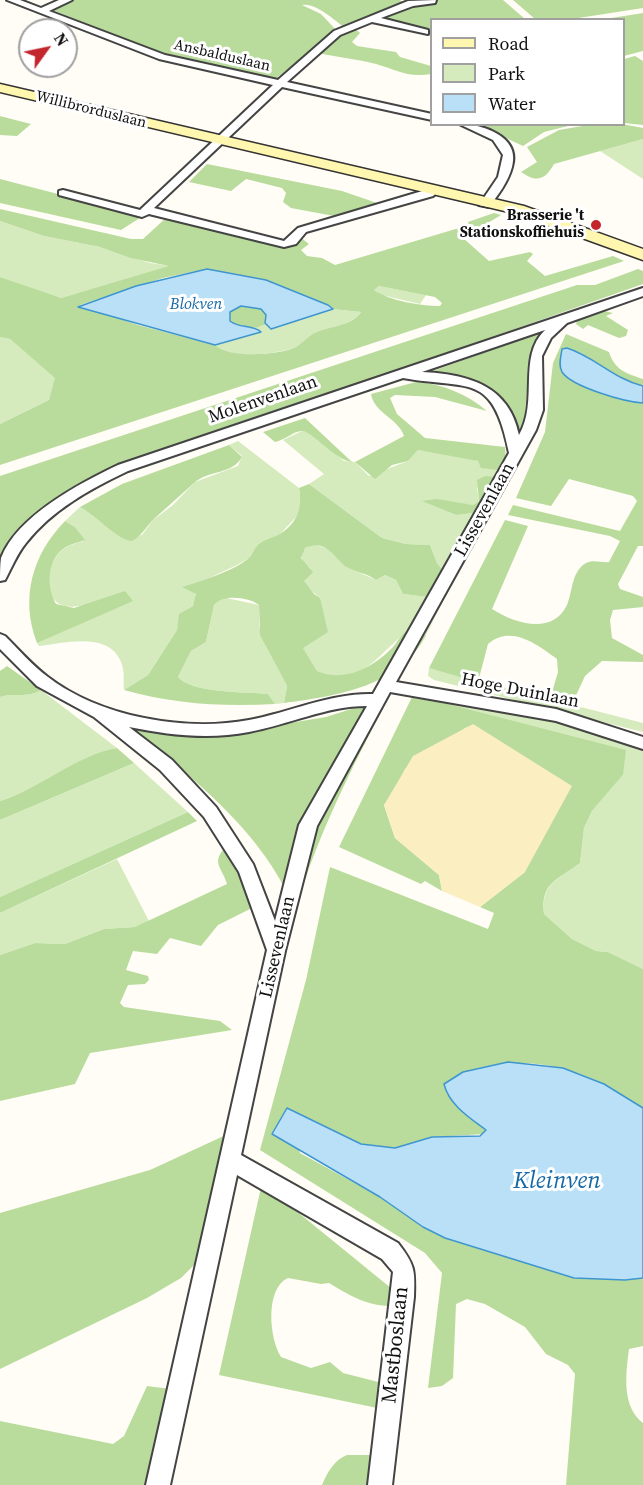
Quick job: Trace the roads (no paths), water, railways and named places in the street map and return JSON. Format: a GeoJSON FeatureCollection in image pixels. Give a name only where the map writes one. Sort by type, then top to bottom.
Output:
{"type":"FeatureCollection","features":[{"type":"Feature","properties":{"kind":"main road","name":"Willibrorduslaan"},"geometry":{"type":"LineString","coordinates":[[0,88],[486,203],[548,221],[620,249],[643,255]]}},
{"type":"Feature","properties":{"kind":"main road","name":"Willibrorduslaan"},"geometry":{"type":"LineString","coordinates":[[620,249],[643,262]]}},
{"type":"Feature","properties":{"kind":"street","name":"Ansbalduslaan"},"geometry":{"type":"LineString","coordinates":[[12,0],[162,57],[279,85],[430,117]]}},
{"type":"Feature","properties":{"kind":"street"},"geometry":{"type":"LineString","coordinates":[[42,11],[67,0]]}},
{"type":"Feature","properties":{"kind":"street"},"geometry":{"type":"LineString","coordinates":[[63,194],[142,214],[337,33],[409,2],[432,0]]}},
{"type":"Feature","properties":{"kind":"street"},"geometry":{"type":"LineString","coordinates":[[372,19],[425,32]]}},
{"type":"Feature","properties":{"kind":"street"},"geometry":{"type":"LineString","coordinates":[[469,126],[497,138],[504,143],[509,152],[507,171],[486,203]]}},
{"type":"Feature","properties":{"kind":"street"},"geometry":{"type":"LineString","coordinates":[[148,210],[284,244],[292,242],[302,230],[433,191]]}},
{"type":"Feature","properties":{"kind":"street","name":"Lissevenlaan"},"geometry":{"type":"LineString","coordinates":[[158,1485],[276,951],[308,825],[529,430],[536,410],[536,356],[546,336],[563,320],[643,292]]}},
{"type":"Feature","properties":{"kind":"street","name":"Molenvenlaan"},"geometry":{"type":"LineString","coordinates":[[1,569],[25,536],[57,505],[103,477],[123,468],[563,320]]}},
{"type":"Feature","properties":{"kind":"street","name":"Lissevenlaan"},"geometry":{"type":"LineString","coordinates":[[396,375],[450,377],[483,387],[501,404],[513,429],[516,453]]}},
{"type":"Feature","properties":{"kind":"street"},"geometry":{"type":"LineString","coordinates":[[0,640],[43,682],[100,713],[166,765],[210,812],[247,869],[276,951]]}},
{"type":"Feature","properties":{"kind":"street"},"geometry":{"type":"LineString","coordinates":[[100,713],[134,722],[181,729],[247,726],[383,693]]}},
{"type":"Feature","properties":{"kind":"street","name":"Hoge Duinlaan"},"geometry":{"type":"LineString","coordinates":[[383,693],[556,715],[643,743]]}},
{"type":"Feature","properties":{"kind":"street","name":"Mastboslaan"},"geometry":{"type":"LineString","coordinates":[[229,1160],[390,1251],[404,1268],[404,1297],[380,1485]]}},
{"type":"Feature","properties":{"kind":"water","name":"Blokven"},"geometry":{"type":"Polygon","coordinates":[[[207,269],[266,280],[333,309],[271,329],[265,323],[266,315],[261,309],[241,306],[230,312],[230,321],[261,332],[215,345],[78,307],[136,286],[207,269]]]}},
{"type":"Feature","properties":{"kind":"water"},"geometry":{"type":"Polygon","coordinates":[[[567,348],[643,386],[643,403],[600,393],[568,378],[562,372],[560,364],[562,349],[567,348]]]}},
{"type":"Feature","properties":{"kind":"water","name":"Kleinven"},"geometry":{"type":"Polygon","coordinates":[[[508,1062],[563,1068],[604,1084],[643,1108],[643,1278],[625,1280],[574,1278],[445,1238],[423,1227],[380,1197],[272,1134],[287,1108],[361,1144],[395,1148],[432,1137],[480,1136],[486,1130],[455,1105],[444,1084],[463,1072],[508,1062]]]}},
{"type":"Feature","properties":{"kind":"place","name":"Brasserie 't Stationskoffiehuis"},"geometry":{"type":"Point","coordinates":[596,225]}}]}
